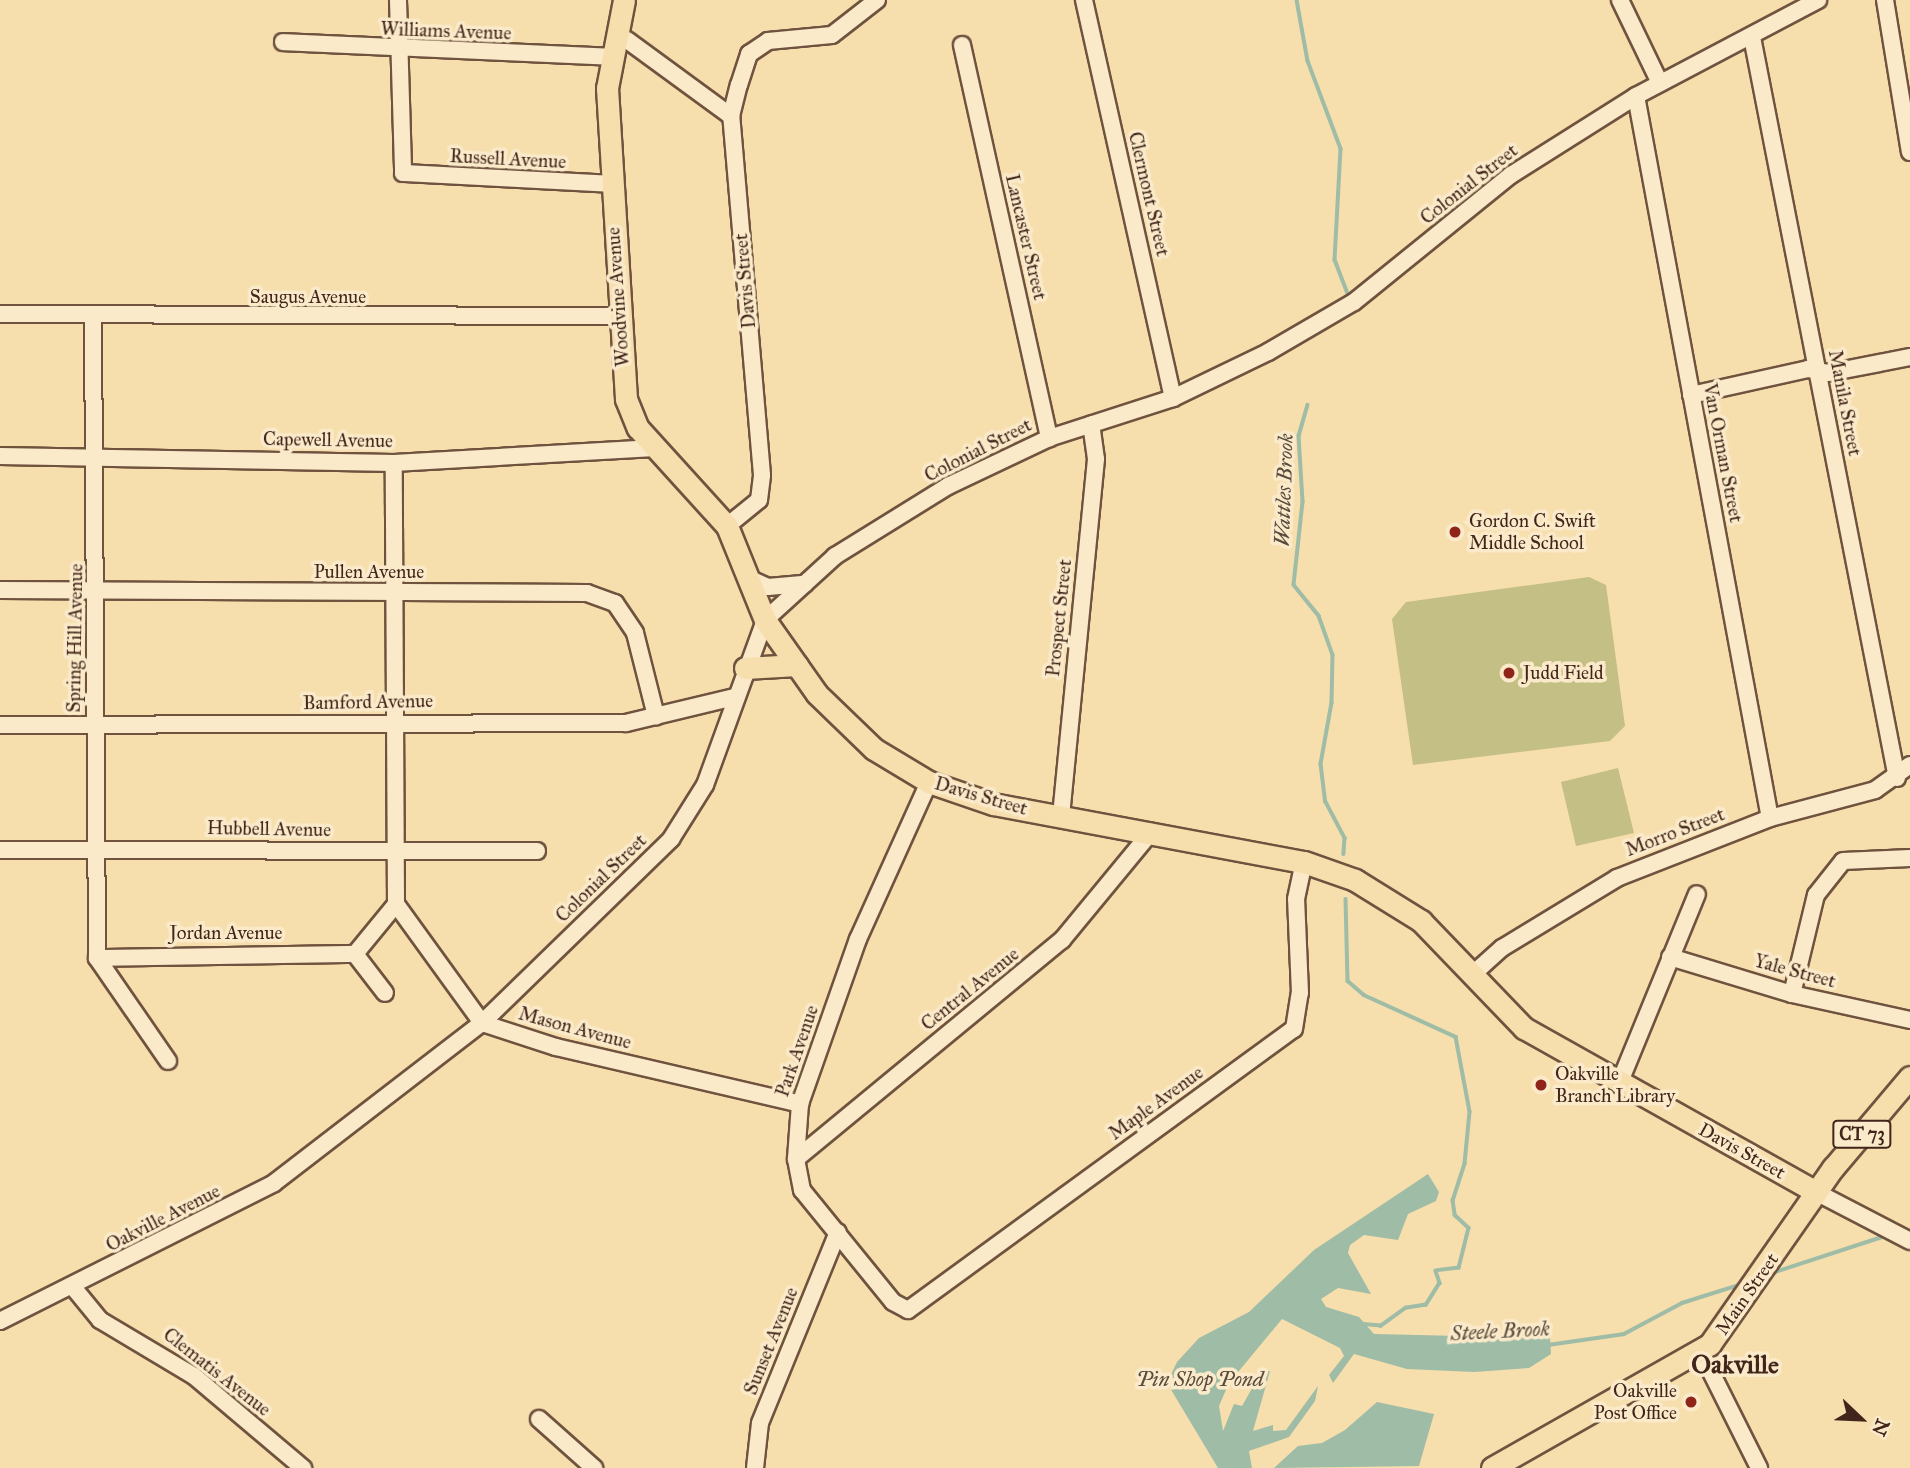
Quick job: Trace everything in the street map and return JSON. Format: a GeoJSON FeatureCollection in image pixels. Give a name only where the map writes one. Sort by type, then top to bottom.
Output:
{"type":"FeatureCollection","features":[{"type":"Feature","properties":{"kind":"main road"},"geometry":{"type":"LineString","coordinates":[[620,36],[624,0]]}},
{"type":"Feature","properties":{"kind":"main road","name":"Woodvine Avenue"},"geometry":{"type":"LineString","coordinates":[[620,36],[608,57],[616,316],[626,399],[655,448],[727,527]]}},
{"type":"Feature","properties":{"kind":"main road","name":"Davis Street"},"geometry":{"type":"LineString","coordinates":[[727,527],[765,620],[797,666],[874,749],[929,782],[1061,816],[1304,862],[1354,880],[1421,921],[1524,1028],[1619,1084],[1816,1192]]}},
{"type":"Feature","properties":{"kind":"main road"},"geometry":{"type":"LineString","coordinates":[[746,668],[797,666]]}},
{"type":"Feature","properties":{"kind":"main road","name":"Main Street"},"geometry":{"type":"LineString","coordinates":[[1492,1468],[1701,1352],[1743,1302],[1816,1192],[1910,1077]]}},
{"type":"Feature","properties":{"kind":"street"},"geometry":{"type":"LineString","coordinates":[[398,0],[401,52]]}},
{"type":"Feature","properties":{"kind":"street"},"geometry":{"type":"LineString","coordinates":[[620,36],[731,116],[749,54],[768,41],[832,35],[877,0]]}},
{"type":"Feature","properties":{"kind":"street","name":"Clermont Street"},"geometry":{"type":"LineString","coordinates":[[1084,0],[1173,398]]}},
{"type":"Feature","properties":{"kind":"street"},"geometry":{"type":"LineString","coordinates":[[1620,0],[1660,83]]}},
{"type":"Feature","properties":{"kind":"street","name":"Colonial Street"},"geometry":{"type":"LineString","coordinates":[[335,1136],[482,1023],[671,839],[705,785],[734,697],[765,620],[835,556],[948,486],[1049,438],[1173,398],[1354,302],[1511,175],[1636,96],[1818,0]]}},
{"type":"Feature","properties":{"kind":"street"},"geometry":{"type":"LineString","coordinates":[[1885,0],[1903,92],[1910,152]]}},
{"type":"Feature","properties":{"kind":"street","name":"Manila Street"},"geometry":{"type":"LineString","coordinates":[[1752,37],[1897,778]]}},
{"type":"Feature","properties":{"kind":"street","name":"Williams Avenue"},"geometry":{"type":"LineString","coordinates":[[283,42],[401,52],[608,57]]}},
{"type":"Feature","properties":{"kind":"street","name":"Lancaster Street"},"geometry":{"type":"LineString","coordinates":[[962,45],[1049,438]]}},
{"type":"Feature","properties":{"kind":"street","name":"Russell Avenue"},"geometry":{"type":"LineString","coordinates":[[401,52],[403,173],[611,184]]}},
{"type":"Feature","properties":{"kind":"street","name":"Van Orman Street"},"geometry":{"type":"LineString","coordinates":[[1636,96],[1770,818]]}},
{"type":"Feature","properties":{"kind":"street","name":"Davis Street"},"geometry":{"type":"LineString","coordinates":[[727,527],[759,500],[762,475],[731,116]]}},
{"type":"Feature","properties":{"kind":"street","name":"Saugus Avenue"},"geometry":{"type":"LineString","coordinates":[[0,314],[93,318],[616,316]]}},
{"type":"Feature","properties":{"kind":"street","name":"Spring Hill Avenue"},"geometry":{"type":"LineString","coordinates":[[93,318],[99,591],[94,727],[97,958]]}},
{"type":"Feature","properties":{"kind":"street"},"geometry":{"type":"LineString","coordinates":[[1691,395],[1818,371],[1910,358]]}},
{"type":"Feature","properties":{"kind":"street","name":"Prospect Street"},"geometry":{"type":"LineString","coordinates":[[1061,816],[1096,459],[1091,424]]}},
{"type":"Feature","properties":{"kind":"street","name":"Capewell Avenue"},"geometry":{"type":"LineString","coordinates":[[0,456],[394,463],[655,448]]}},
{"type":"Feature","properties":{"kind":"street"},"geometry":{"type":"LineString","coordinates":[[394,463],[398,723],[391,853],[396,904],[482,1023]]}},
{"type":"Feature","properties":{"kind":"street"},"geometry":{"type":"LineString","coordinates":[[748,578],[768,587],[804,584]]}},
{"type":"Feature","properties":{"kind":"street","name":"Pullen Avenue"},"geometry":{"type":"LineString","coordinates":[[0,590],[587,593],[615,603],[635,633],[656,716]]}},
{"type":"Feature","properties":{"kind":"street","name":"Bamford Avenue"},"geometry":{"type":"LineString","coordinates":[[0,725],[94,727],[626,723],[734,697]]}},
{"type":"Feature","properties":{"kind":"street","name":"Morro Street"},"geometry":{"type":"LineString","coordinates":[[1473,974],[1502,948],[1616,878],[1770,818],[1875,790],[1897,778],[1910,765]]}},
{"type":"Feature","properties":{"kind":"street","name":"Park Avenue"},"geometry":{"type":"LineString","coordinates":[[908,1310],[893,1301],[802,1190],[796,1159],[800,1104],[858,939],[929,782]]}},
{"type":"Feature","properties":{"kind":"street","name":"Central Avenue"},"geometry":{"type":"LineString","coordinates":[[796,1159],[1062,940],[1151,832]]}},
{"type":"Feature","properties":{"kind":"street","name":"Hubbell Avenue"},"geometry":{"type":"LineString","coordinates":[[0,849],[94,846],[391,853],[537,851]]}},
{"type":"Feature","properties":{"kind":"street"},"geometry":{"type":"LineString","coordinates":[[1792,994],[1816,895],[1843,860],[1910,858]]}},
{"type":"Feature","properties":{"kind":"street","name":"Maple Avenue"},"geometry":{"type":"LineString","coordinates":[[908,1310],[1294,1029],[1300,993],[1296,899],[1304,862]]}},
{"type":"Feature","properties":{"kind":"street"},"geometry":{"type":"LineString","coordinates":[[1619,1084],[1697,894]]}},
{"type":"Feature","properties":{"kind":"street"},"geometry":{"type":"LineString","coordinates":[[385,993],[355,954],[396,904]]}},
{"type":"Feature","properties":{"kind":"street","name":"Jordan Avenue"},"geometry":{"type":"LineString","coordinates":[[97,958],[355,954]]}},
{"type":"Feature","properties":{"kind":"street","name":"Yale Street"},"geometry":{"type":"LineString","coordinates":[[1671,957],[1792,994],[1910,1020]]}},
{"type":"Feature","properties":{"kind":"street"},"geometry":{"type":"LineString","coordinates":[[97,958],[168,1061]]}},
{"type":"Feature","properties":{"kind":"street","name":"Mason Avenue"},"geometry":{"type":"LineString","coordinates":[[482,1023],[556,1047],[800,1104]]}},
{"type":"Feature","properties":{"kind":"street","name":"Oakville Avenue"},"geometry":{"type":"LineString","coordinates":[[0,1321],[73,1287],[274,1183],[335,1136]]}},
{"type":"Feature","properties":{"kind":"street"},"geometry":{"type":"LineString","coordinates":[[1816,1192],[1910,1241]]}},
{"type":"Feature","properties":{"kind":"street","name":"Sunset Avenue"},"geometry":{"type":"LineString","coordinates":[[755,1468],[760,1423],[838,1232]]}},
{"type":"Feature","properties":{"kind":"street","name":"Clematis Avenue"},"geometry":{"type":"LineString","coordinates":[[73,1287],[100,1320],[194,1376],[303,1468]]}},
{"type":"Feature","properties":{"kind":"street"},"geometry":{"type":"LineString","coordinates":[[1701,1352],[1759,1468]]}},
{"type":"Feature","properties":{"kind":"street"},"geometry":{"type":"LineString","coordinates":[[538,1419],[594,1468]]}},
{"type":"Feature","properties":{"kind":"shaded area","name":"Judd Field"},"geometry":{"type":"Polygon","coordinates":[[[1589,577],[1606,585],[1625,726],[1610,741],[1413,765],[1392,619],[1406,602],[1589,577]]]}},
{"type":"Feature","properties":{"kind":"shaded area"},"geometry":{"type":"Polygon","coordinates":[[[1618,768],[1634,833],[1576,846],[1561,782],[1618,768]]]}},
{"type":"Feature","properties":{"kind":"water","name":"Pin Shop Pond"},"geometry":{"type":"Polygon","coordinates":[[[1428,1174],[1439,1192],[1436,1201],[1408,1214],[1398,1240],[1364,1235],[1350,1245],[1348,1253],[1371,1294],[1338,1288],[1321,1299],[1326,1307],[1359,1317],[1374,1334],[1550,1338],[1551,1354],[1529,1368],[1474,1372],[1407,1369],[1354,1354],[1333,1383],[1329,1375],[1344,1356],[1340,1348],[1282,1319],[1229,1383],[1219,1406],[1223,1431],[1234,1404],[1242,1406],[1262,1371],[1270,1371],[1253,1431],[1273,1425],[1273,1431],[1286,1430],[1318,1386],[1315,1401],[1289,1437],[1249,1451],[1252,1468],[1218,1468],[1167,1383],[1177,1362],[1199,1338],[1249,1312],[1314,1250],[1428,1174]]]}},
{"type":"Feature","properties":{"kind":"water"},"geometry":{"type":"Polygon","coordinates":[[[1377,1402],[1434,1414],[1419,1466],[1274,1468],[1298,1446],[1322,1443],[1345,1430],[1377,1402]]]}},
{"type":"Feature","properties":{"kind":"waterway","name":"Wattles Brook"},"geometry":{"type":"LineString","coordinates":[[1297,0],[1308,61],[1341,149],[1335,260],[1347,292]]}},
{"type":"Feature","properties":{"kind":"waterway","name":"Wattles Brook"},"geometry":{"type":"LineString","coordinates":[[1308,405],[1299,436],[1303,502],[1294,585],[1319,616],[1333,655],[1332,703],[1321,764],[1326,802],[1345,838],[1344,854]]}},
{"type":"Feature","properties":{"kind":"waterway","name":"Wattles Brook"},"geometry":{"type":"LineString","coordinates":[[1346,899],[1348,981],[1364,995],[1456,1037],[1470,1112],[1465,1164],[1453,1200],[1455,1215],[1469,1228],[1459,1268],[1436,1271],[1440,1283],[1426,1305],[1406,1308],[1381,1326],[1360,1324]]}},
{"type":"Feature","properties":{"kind":"waterway","name":"Steele Brook"},"geometry":{"type":"LineString","coordinates":[[1769,1274],[1888,1235]]}},
{"type":"Feature","properties":{"kind":"waterway","name":"Steele Brook"},"geometry":{"type":"LineString","coordinates":[[1548,1345],[1624,1334],[1682,1303],[1742,1284]]}},
{"type":"Feature","properties":{"kind":"place","name":"Gordon C. Swift Middle School"},"geometry":{"type":"Point","coordinates":[1455,532]}},
{"type":"Feature","properties":{"kind":"place","name":"Judd Field"},"geometry":{"type":"Point","coordinates":[1509,673]}},
{"type":"Feature","properties":{"kind":"place","name":"Oakville Branch Library"},"geometry":{"type":"Point","coordinates":[1541,1085]}},
{"type":"Feature","properties":{"kind":"place","name":"Oakville Post Office"},"geometry":{"type":"Point","coordinates":[1691,1402]}},
{"type":"Feature","properties":{"kind":"district","name":"Oakville"},"geometry":{"type":"Point","coordinates":[1735,1365]}}]}
